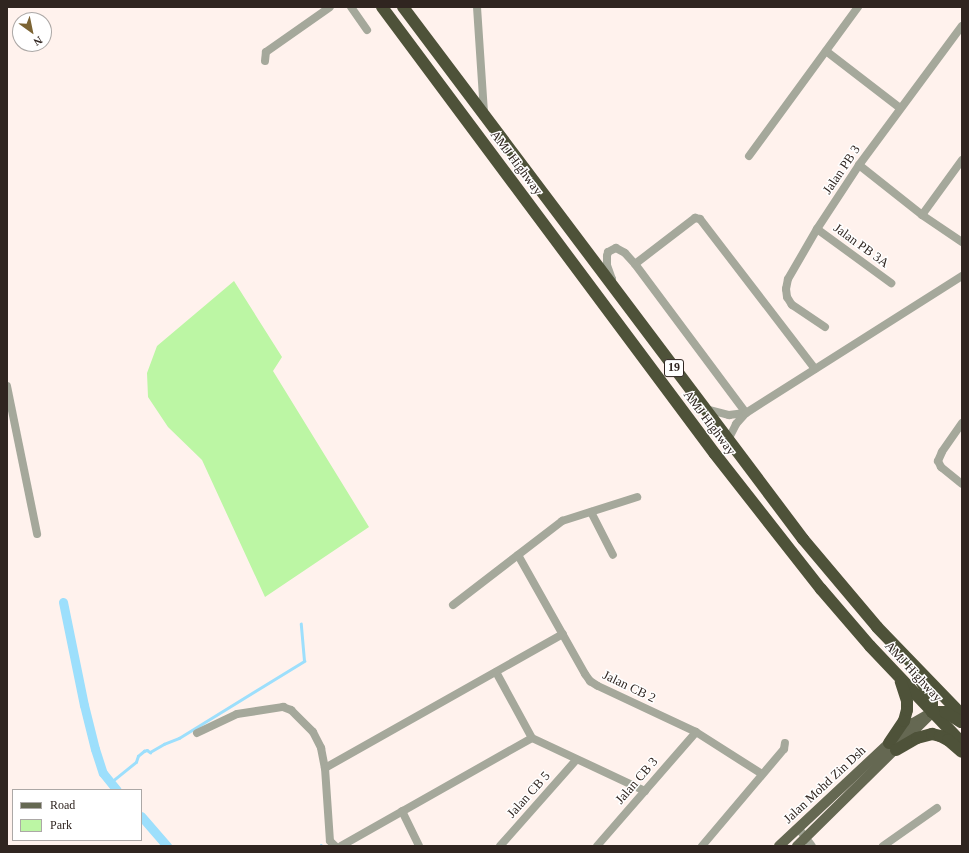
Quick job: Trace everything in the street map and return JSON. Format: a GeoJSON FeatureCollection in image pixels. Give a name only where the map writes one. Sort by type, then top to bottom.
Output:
{"type":"FeatureCollection","features":[{"type":"Feature","properties":{"kind":"highway","name":"AMJ Highway"},"geometry":{"type":"LineString","coordinates":[[382,7],[715,454],[821,590],[870,646],[962,743]]}},
{"type":"Feature","properties":{"kind":"highway","name":"AMJ Highway"},"geometry":{"type":"LineString","coordinates":[[403,7],[804,539],[877,627],[962,715]]}},
{"type":"Feature","properties":{"kind":"highway"},"geometry":{"type":"LineString","coordinates":[[844,589],[850,605],[926,688],[932,700],[932,712],[945,712],[962,723]]}},
{"type":"Feature","properties":{"kind":"highway"},"geometry":{"type":"LineString","coordinates":[[893,746],[907,710],[907,701],[899,677]]}},
{"type":"Feature","properties":{"kind":"highway"},"geometry":{"type":"LineString","coordinates":[[893,746],[932,734],[948,740],[962,752]]}},
{"type":"Feature","properties":{"kind":"main road"},"geometry":{"type":"LineString","coordinates":[[893,746],[932,712]]}},
{"type":"Feature","properties":{"kind":"main road","name":"Jalan Mohd Zin Dsh"},"geometry":{"type":"LineString","coordinates":[[779,846],[893,746]]}},
{"type":"Feature","properties":{"kind":"main road","name":"Jalan Mohd Zin Dsh"},"geometry":{"type":"LineString","coordinates":[[797,846],[809,842],[893,746]]}},
{"type":"Feature","properties":{"kind":"street"},"geometry":{"type":"LineString","coordinates":[[266,61],[264,57],[266,52],[330,7]]}},
{"type":"Feature","properties":{"kind":"street"},"geometry":{"type":"LineString","coordinates":[[351,7],[367,30]]}},
{"type":"Feature","properties":{"kind":"street"},"geometry":{"type":"LineString","coordinates":[[477,7],[484,116]]}},
{"type":"Feature","properties":{"kind":"street"},"geometry":{"type":"LineString","coordinates":[[749,156],[858,7]]}},
{"type":"Feature","properties":{"kind":"street","name":"Jalan PB 3"},"geometry":{"type":"LineString","coordinates":[[825,327],[792,304],[787,297],[786,289],[788,279],[817,228],[859,165],[962,26]]}},
{"type":"Feature","properties":{"kind":"street"},"geometry":{"type":"LineString","coordinates":[[826,51],[900,108]]}},
{"type":"Feature","properties":{"kind":"street"},"geometry":{"type":"LineString","coordinates":[[922,215],[962,160]]}},
{"type":"Feature","properties":{"kind":"street"},"geometry":{"type":"LineString","coordinates":[[859,165],[922,215],[962,242]]}},
{"type":"Feature","properties":{"kind":"street"},"geometry":{"type":"LineString","coordinates":[[635,264],[696,218],[700,219],[815,369]]}},
{"type":"Feature","properties":{"kind":"street","name":"Jalan PB 3A"},"geometry":{"type":"LineString","coordinates":[[817,228],[891,284]]}},
{"type":"Feature","properties":{"kind":"street"},"geometry":{"type":"LineString","coordinates":[[611,282],[612,275],[606,260],[608,252],[620,249],[635,264],[746,413]]}},
{"type":"Feature","properties":{"kind":"street"},"geometry":{"type":"LineString","coordinates":[[728,440],[736,424],[746,413],[962,276]]}},
{"type":"Feature","properties":{"kind":"street"},"geometry":{"type":"LineString","coordinates":[[7,386],[38,534]]}},
{"type":"Feature","properties":{"kind":"street"},"geometry":{"type":"LineString","coordinates":[[705,409],[729,415],[746,413]]}},
{"type":"Feature","properties":{"kind":"street"},"geometry":{"type":"LineString","coordinates":[[962,424],[942,452],[938,461],[941,467],[962,484]]}},
{"type":"Feature","properties":{"kind":"street"},"geometry":{"type":"LineString","coordinates":[[453,605],[562,521],[637,497]]}},
{"type":"Feature","properties":{"kind":"street"},"geometry":{"type":"LineString","coordinates":[[591,512],[613,555]]}},
{"type":"Feature","properties":{"kind":"street","name":"Jalan CB 2"},"geometry":{"type":"LineString","coordinates":[[518,555],[585,674],[598,686],[696,732],[762,774]]}},
{"type":"Feature","properties":{"kind":"street"},"geometry":{"type":"LineString","coordinates":[[325,768],[563,634]]}},
{"type":"Feature","properties":{"kind":"street"},"geometry":{"type":"LineString","coordinates":[[496,672],[532,738],[576,760],[645,791]]}},
{"type":"Feature","properties":{"kind":"street"},"geometry":{"type":"LineString","coordinates":[[197,733],[237,714],[287,707],[298,715],[313,732],[321,748],[325,768],[330,841],[335,846]]}},
{"type":"Feature","properties":{"kind":"street","name":"Jalan CB 3"},"geometry":{"type":"LineString","coordinates":[[597,846],[696,732]]}},
{"type":"Feature","properties":{"kind":"street"},"geometry":{"type":"LineString","coordinates":[[341,846],[532,738]]}},
{"type":"Feature","properties":{"kind":"street"},"geometry":{"type":"LineString","coordinates":[[702,846],[784,749],[785,743]]}},
{"type":"Feature","properties":{"kind":"street","name":"Jalan CB 5"},"geometry":{"type":"LineString","coordinates":[[500,846],[576,760]]}},
{"type":"Feature","properties":{"kind":"street"},"geometry":{"type":"LineString","coordinates":[[883,846],[937,808]]}},
{"type":"Feature","properties":{"kind":"street"},"geometry":{"type":"LineString","coordinates":[[402,811],[419,846]]}},
{"type":"Feature","properties":{"kind":"street"},"geometry":{"type":"LineString","coordinates":[[799,828],[809,842]]}},
{"type":"Feature","properties":{"kind":"green space"},"geometry":{"type":"Polygon","coordinates":[[[234,281],[282,357],[273,371],[369,527],[265,597],[202,460],[168,427],[148,397],[147,373],[157,346],[234,281]]]}},
{"type":"Feature","properties":{"kind":"waterway"},"geometry":{"type":"LineString","coordinates":[[63,602],[84,705],[95,749],[103,773],[116,789]]}},
{"type":"Feature","properties":{"kind":"waterway"},"geometry":{"type":"LineString","coordinates":[[110,783],[136,762],[138,756],[144,751],[147,750],[150,752],[179,738],[304,661],[301,624]]}},
{"type":"Feature","properties":{"kind":"waterway"},"geometry":{"type":"LineString","coordinates":[[142,817],[167,846]]}}]}
